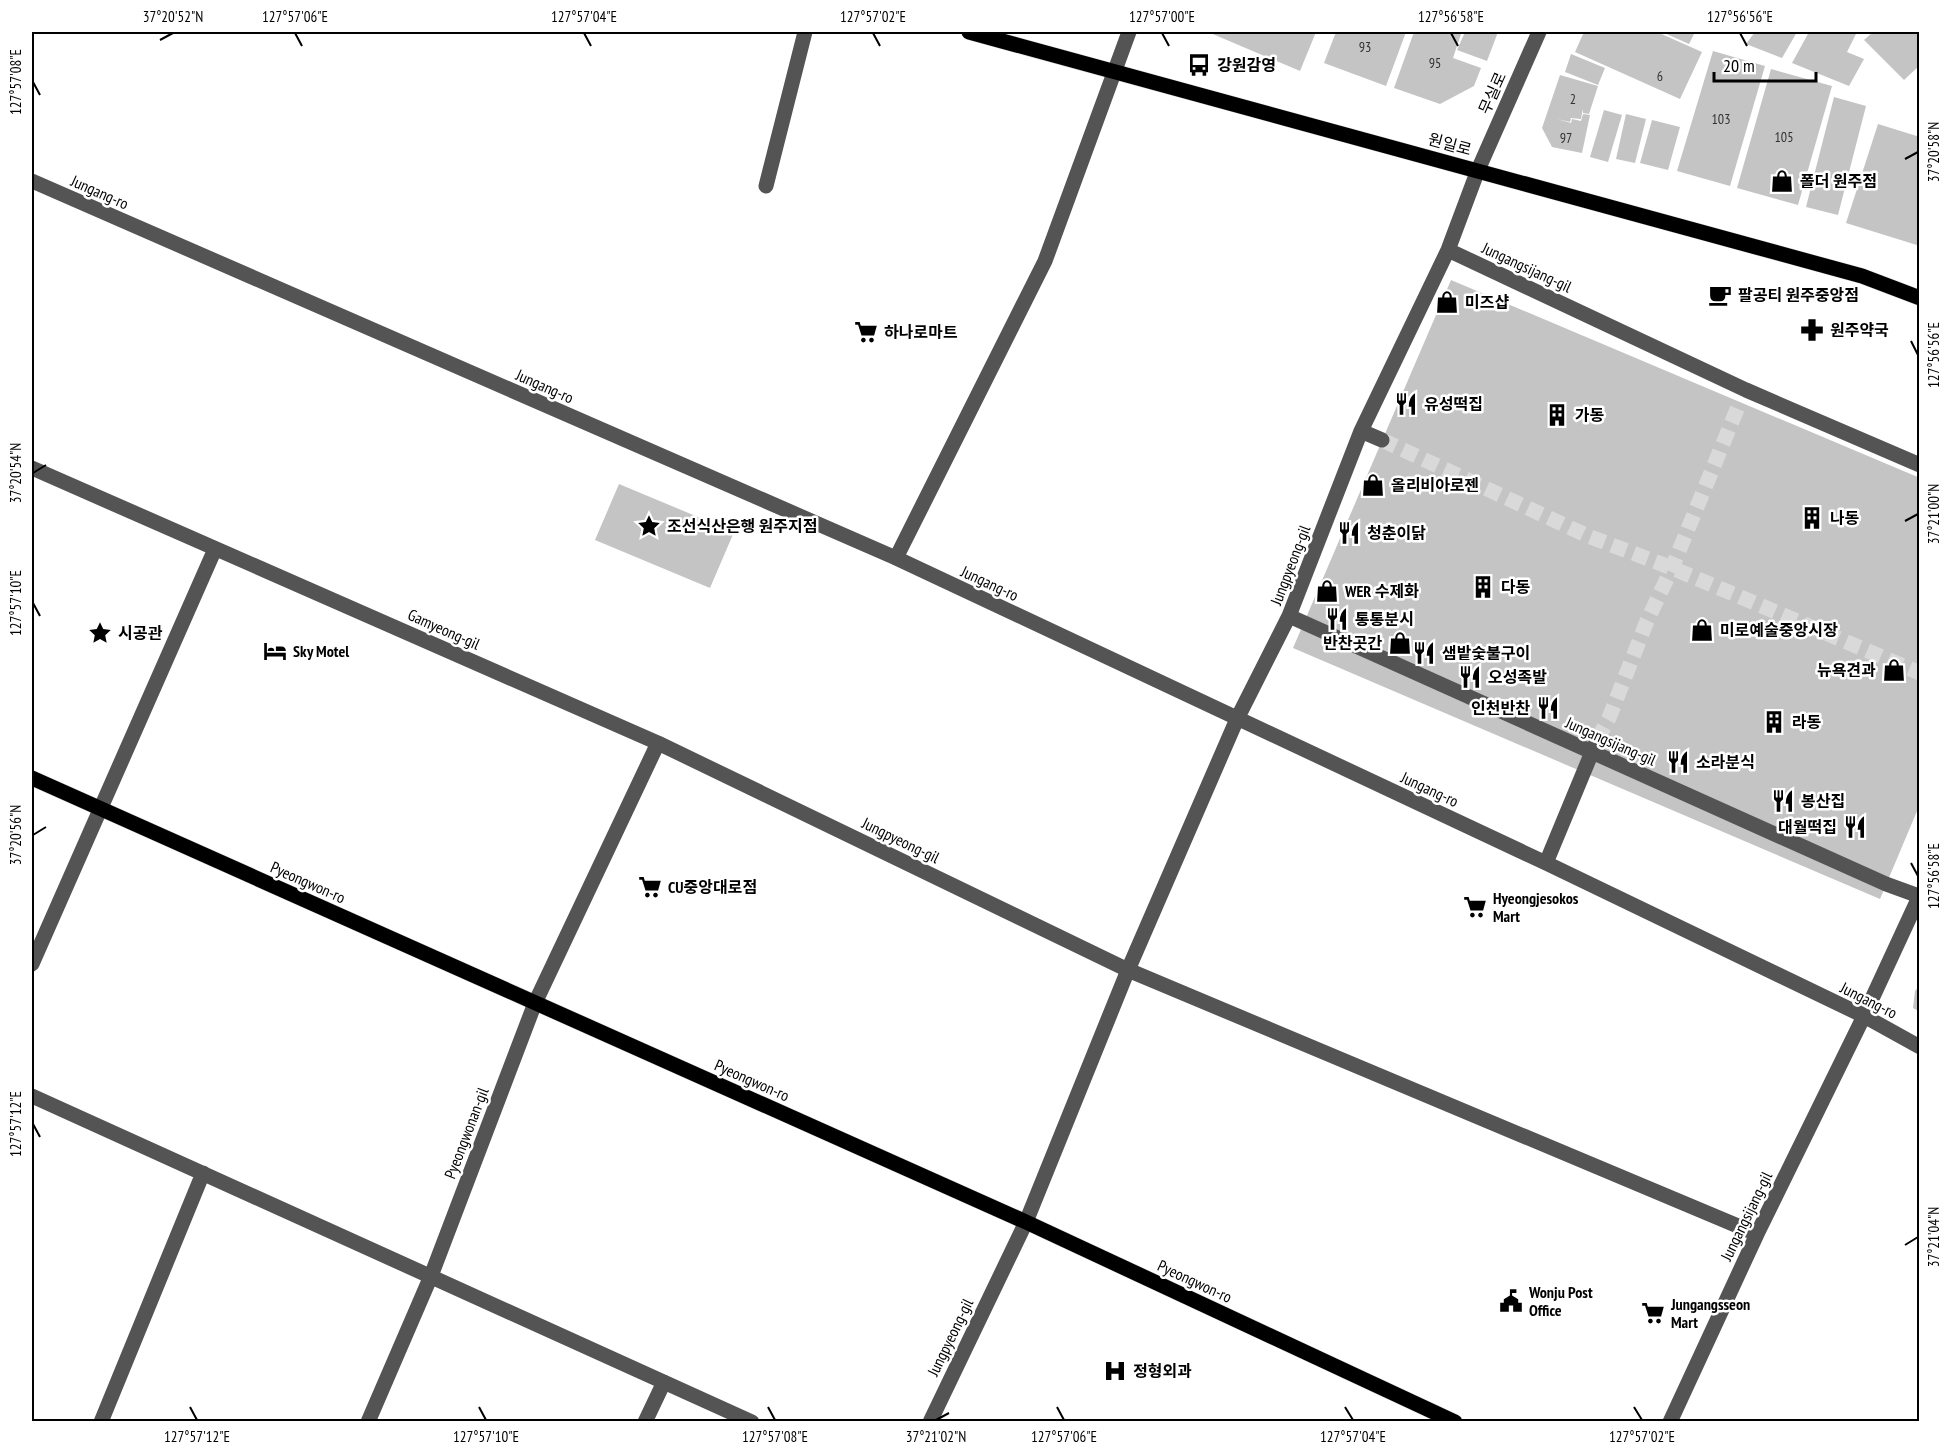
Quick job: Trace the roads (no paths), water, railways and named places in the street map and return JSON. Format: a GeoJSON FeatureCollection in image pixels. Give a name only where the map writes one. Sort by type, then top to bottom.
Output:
{"type":"FeatureCollection","features":[{"type":"Feature","properties":{"kind":"main road","name":"원일로"},"geometry":{"type":"LineString","coordinates":[[969,32],[1862,276],[1920,298]]}},
{"type":"Feature","properties":{"kind":"main road","name":"Pyeongwon-ro"},"geometry":{"type":"LineString","coordinates":[[32,778],[1026,1222],[1455,1422]]}},
{"type":"Feature","properties":{"kind":"street"},"geometry":{"type":"LineString","coordinates":[[766,186],[805,32]]}},
{"type":"Feature","properties":{"kind":"street"},"geometry":{"type":"LineString","coordinates":[[896,558],[1045,261],[1129,32]]}},
{"type":"Feature","properties":{"kind":"street","name":"무실로"},"geometry":{"type":"LineString","coordinates":[[1478,170],[1539,32]]}},
{"type":"Feature","properties":{"kind":"street","name":"Jungpyeong-gil"},"geometry":{"type":"LineString","coordinates":[[930,1422],[1026,1222],[1128,970],[1237,719],[1289,616],[1361,431],[1448,250],[1478,170]]}},
{"type":"Feature","properties":{"kind":"street","name":"Jungang-ro"},"geometry":{"type":"LineString","coordinates":[[32,182],[896,558],[1546,863],[1864,1016],[1920,1047]]}},
{"type":"Feature","properties":{"kind":"street","name":"Jungangsijang-gil"},"geometry":{"type":"LineString","coordinates":[[1448,250],[1743,396],[1920,465]]}},
{"type":"Feature","properties":{"kind":"street"},"geometry":{"type":"LineString","coordinates":[[1361,431],[1382,440]]}},
{"type":"Feature","properties":{"kind":"street","name":"Gamyeong-gil"},"geometry":{"type":"LineString","coordinates":[[32,468],[658,743]]}},
{"type":"Feature","properties":{"kind":"street"},"geometry":{"type":"LineString","coordinates":[[32,964],[215,549]]}},
{"type":"Feature","properties":{"kind":"street","name":"Jungangsijang-gil"},"geometry":{"type":"LineString","coordinates":[[1289,616],[1595,746],[1886,884],[1919,896],[1864,1016],[1757,1234],[1670,1422]]}},
{"type":"Feature","properties":{"kind":"street","name":"Jungpyeong-gil"},"geometry":{"type":"LineString","coordinates":[[658,743],[1128,970]]}},
{"type":"Feature","properties":{"kind":"street","name":"Pyeongwonan-gil"},"geometry":{"type":"LineString","coordinates":[[368,1422],[431,1276],[535,1003],[658,743]]}},
{"type":"Feature","properties":{"kind":"street"},"geometry":{"type":"LineString","coordinates":[[1546,863],[1595,746]]}},
{"type":"Feature","properties":{"kind":"street"},"geometry":{"type":"LineString","coordinates":[[1128,970],[1757,1234]]}},
{"type":"Feature","properties":{"kind":"street"},"geometry":{"type":"LineString","coordinates":[[32,1096],[752,1422]]}},
{"type":"Feature","properties":{"kind":"street"},"geometry":{"type":"LineString","coordinates":[[101,1422],[203,1173]]}},
{"type":"Feature","properties":{"kind":"street"},"geometry":{"type":"LineString","coordinates":[[645,1422],[664,1382]]}},
{"type":"Feature","properties":{"kind":"tunnel"},"geometry":{"type":"LineString","coordinates":[[1597,740],[1609,718],[1647,621],[1672,568],[1740,402]]}},
{"type":"Feature","properties":{"kind":"tunnel"},"geometry":{"type":"LineString","coordinates":[[1382,440],[1588,536],[1672,568],[1920,673]]}},
{"type":"Feature","properties":{"kind":"place","name":"강원감영"},"geometry":{"type":"Point","coordinates":[1199,65]}},
{"type":"Feature","properties":{"kind":"place","name":"폴더 원주점"},"geometry":{"type":"Point","coordinates":[1782,181]}},
{"type":"Feature","properties":{"kind":"place","name":"팔공티 원주중앙점"},"geometry":{"type":"Point","coordinates":[1720,295]}},
{"type":"Feature","properties":{"kind":"place","name":"미즈샵"},"geometry":{"type":"Point","coordinates":[1447,302]}},
{"type":"Feature","properties":{"kind":"place","name":"원주약국"},"geometry":{"type":"Point","coordinates":[1812,330]}},
{"type":"Feature","properties":{"kind":"place","name":"하나로마트"},"geometry":{"type":"Point","coordinates":[866,332]}},
{"type":"Feature","properties":{"kind":"place","name":"유성떡집"},"geometry":{"type":"Point","coordinates":[1406,404]}},
{"type":"Feature","properties":{"kind":"place","name":"가동"},"geometry":{"type":"Point","coordinates":[1557,415]}},
{"type":"Feature","properties":{"kind":"place","name":"올리비아로젠"},"geometry":{"type":"Point","coordinates":[1373,485]}},
{"type":"Feature","properties":{"kind":"place","name":"나동"},"geometry":{"type":"Point","coordinates":[1812,518]}},
{"type":"Feature","properties":{"kind":"place","name":"조선식산은행 원주지점"},"geometry":{"type":"Point","coordinates":[649,526]}},
{"type":"Feature","properties":{"kind":"place","name":"청춘이닭"},"geometry":{"type":"Point","coordinates":[1349,533]}},
{"type":"Feature","properties":{"kind":"place","name":"다동"},"geometry":{"type":"Point","coordinates":[1483,587]}},
{"type":"Feature","properties":{"kind":"place","name":"WER 수제화"},"geometry":{"type":"Point","coordinates":[1327,591]}},
{"type":"Feature","properties":{"kind":"place","name":"통통분시"},"geometry":{"type":"Point","coordinates":[1337,619]}},
{"type":"Feature","properties":{"kind":"place","name":"미로예술중앙시장"},"geometry":{"type":"Point","coordinates":[1702,630]}},
{"type":"Feature","properties":{"kind":"place","name":"시공관"},"geometry":{"type":"Point","coordinates":[100,633]}},
{"type":"Feature","properties":{"kind":"place","name":"반찬곳간"},"geometry":{"type":"Point","coordinates":[1400,643]}},
{"type":"Feature","properties":{"kind":"place","name":"Sky Motel"},"geometry":{"type":"Point","coordinates":[275,651]}},
{"type":"Feature","properties":{"kind":"place","name":"샘밭숯불구이"},"geometry":{"type":"Point","coordinates":[1424,653]}},
{"type":"Feature","properties":{"kind":"place","name":"뉴욕견과"},"geometry":{"type":"Point","coordinates":[1894,670]}},
{"type":"Feature","properties":{"kind":"place","name":"오성족발"},"geometry":{"type":"Point","coordinates":[1470,677]}},
{"type":"Feature","properties":{"kind":"place","name":"인천반찬"},"geometry":{"type":"Point","coordinates":[1548,708]}},
{"type":"Feature","properties":{"kind":"place","name":"라동"},"geometry":{"type":"Point","coordinates":[1774,722]}},
{"type":"Feature","properties":{"kind":"place","name":"소라분식"},"geometry":{"type":"Point","coordinates":[1678,762]}},
{"type":"Feature","properties":{"kind":"place","name":"봉산집"},"geometry":{"type":"Point","coordinates":[1783,801]}},
{"type":"Feature","properties":{"kind":"place","name":"대월떡집"},"geometry":{"type":"Point","coordinates":[1855,827]}},
{"type":"Feature","properties":{"kind":"place","name":"CU중앙대로점"},"geometry":{"type":"Point","coordinates":[650,887]}},
{"type":"Feature","properties":{"kind":"place","name":"Hyeongjesokos Mart"},"geometry":{"type":"Point","coordinates":[1475,907]}},
{"type":"Feature","properties":{"kind":"place","name":"Wonju Post Office"},"geometry":{"type":"Point","coordinates":[1511,1301]}},
{"type":"Feature","properties":{"kind":"place","name":"Jungangsseon Mart"},"geometry":{"type":"Point","coordinates":[1653,1313]}},
{"type":"Feature","properties":{"kind":"place","name":"정형외과"},"geometry":{"type":"Point","coordinates":[1115,1371]}}]}
